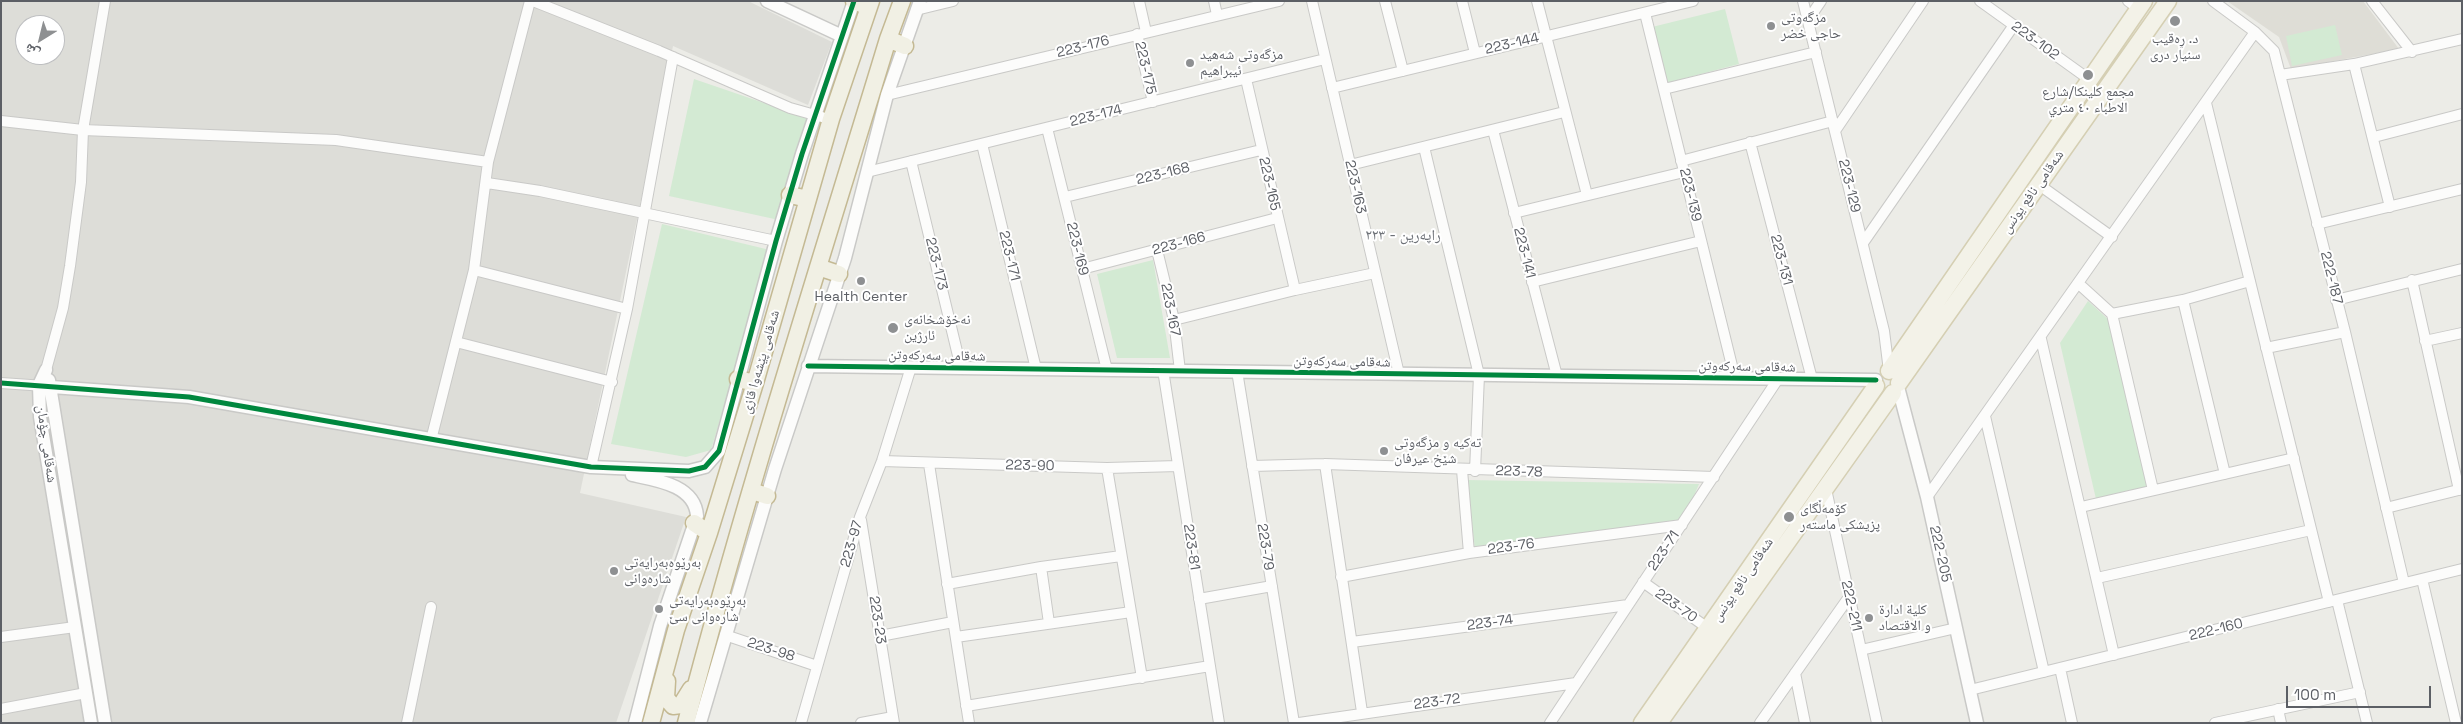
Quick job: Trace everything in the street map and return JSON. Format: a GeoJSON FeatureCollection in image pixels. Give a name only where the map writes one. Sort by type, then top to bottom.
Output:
{"type":"FeatureCollection","features":[{"type":"Feature","properties":{"kind":"highway","name":"شەقامی پێشەوا قازی"},"geometry":{"type":"LineString","coordinates":[[686,723],[704,655],[759,494],[818,267],[888,39],[902,1]]}},
{"type":"Feature","properties":{"kind":"highway","name":"شەقامی پێشەوا قازی"},"geometry":{"type":"LineString","coordinates":[[651,723],[676,630],[709,533],[755,383],[808,199],[823,117],[862,3]]}},
{"type":"Feature","properties":{"kind":"highway"},"geometry":{"type":"LineString","coordinates":[[888,39],[905,46]]}},
{"type":"Feature","properties":{"kind":"highway"},"geometry":{"type":"LineString","coordinates":[[790,196],[808,199]]}},
{"type":"Feature","properties":{"kind":"highway"},"geometry":{"type":"LineString","coordinates":[[818,267],[839,274]]}},
{"type":"Feature","properties":{"kind":"highway"},"geometry":{"type":"LineString","coordinates":[[738,379],[755,383]]}},
{"type":"Feature","properties":{"kind":"highway"},"geometry":{"type":"LineString","coordinates":[[694,523],[709,533]]}},
{"type":"Feature","properties":{"kind":"highway"},"geometry":{"type":"LineString","coordinates":[[676,630],[665,694],[670,704],[678,706],[685,701],[704,655]]}},
{"type":"Feature","properties":{"kind":"main road","name":"شەقامی نافع یونس"},"geometry":{"type":"LineString","coordinates":[[1642,723],[1888,383],[2038,184],[2168,1]]}},
{"type":"Feature","properties":{"kind":"main road","name":"شەقامی نافع یونس"},"geometry":{"type":"LineString","coordinates":[[1659,723],[1826,489],[1888,383],[2090,80],[2137,4]]}},
{"type":"Feature","properties":{"kind":"street"},"geometry":{"type":"LineString","coordinates":[[46,370],[62,308],[70,266],[81,182],[83,130],[105,1]]}},
{"type":"Feature","properties":{"kind":"street"},"geometry":{"type":"LineString","coordinates":[[431,440],[474,270],[487,184],[488,162],[532,1],[790,108],[823,117]]}},
{"type":"Feature","properties":{"kind":"street"},"geometry":{"type":"LineString","coordinates":[[767,1],[842,36]]}},
{"type":"Feature","properties":{"kind":"street"},"geometry":{"type":"LineString","coordinates":[[700,723],[725,635],[759,494],[808,366],[839,274],[888,95],[918,6],[953,1]]}},
{"type":"Feature","properties":{"kind":"street","name":"223-175"},"geometry":{"type":"LineString","coordinates":[[1139,1],[1153,102]]}},
{"type":"Feature","properties":{"kind":"street"},"geometry":{"type":"LineString","coordinates":[[1214,1],[1217,16]]}},
{"type":"Feature","properties":{"kind":"street","name":"223-176"},"geometry":{"type":"LineString","coordinates":[[888,95],[1279,1]]}},
{"type":"Feature","properties":{"kind":"street","name":"223-163"},"geometry":{"type":"LineString","coordinates":[[1312,1],[1399,374]]}},
{"type":"Feature","properties":{"kind":"street"},"geometry":{"type":"LineString","coordinates":[[1385,1],[1403,71]]}},
{"type":"Feature","properties":{"kind":"street"},"geometry":{"type":"LineString","coordinates":[[1462,1],[1475,53]]}},
{"type":"Feature","properties":{"kind":"street"},"geometry":{"type":"LineString","coordinates":[[1537,1],[1564,112],[1587,195]]}},
{"type":"Feature","properties":{"kind":"street","name":"223-144"},"geometry":{"type":"LineString","coordinates":[[1332,88],[1693,1]]}},
{"type":"Feature","properties":{"kind":"street","name":"223-129"},"geometry":{"type":"LineString","coordinates":[[1803,1],[1884,331],[1888,383]]}},
{"type":"Feature","properties":{"kind":"street"},"geometry":{"type":"LineString","coordinates":[[1808,20],[1821,1]]}},
{"type":"Feature","properties":{"kind":"street"},"geometry":{"type":"LineString","coordinates":[[1682,161],[1750,142],[1834,126],[1923,1]]}},
{"type":"Feature","properties":{"kind":"street","name":"223-102"},"geometry":{"type":"LineString","coordinates":[[1980,1],[2090,80]]}},
{"type":"Feature","properties":{"kind":"street","name":"222-187"},"geometry":{"type":"LineString","coordinates":[[2212,1],[2255,32],[2274,51],[2336,300],[2346,332],[2404,583]]}},
{"type":"Feature","properties":{"kind":"street"},"geometry":{"type":"LineString","coordinates":[[2372,1],[2412,52]]}},
{"type":"Feature","properties":{"kind":"street"},"geometry":{"type":"LineString","coordinates":[[595,467],[689,471],[704,467],[719,451],[790,196],[823,117],[842,36],[862,3]]}},
{"type":"Feature","properties":{"kind":"street","name":"223-139"},"geometry":{"type":"LineString","coordinates":[[1645,13],[1735,378]]}},
{"type":"Feature","properties":{"kind":"street"},"geometry":{"type":"LineString","coordinates":[[1863,243],[2014,25]]}},
{"type":"Feature","properties":{"kind":"street"},"geometry":{"type":"LineString","coordinates":[[1928,498],[2080,284],[2255,32]]}},
{"type":"Feature","properties":{"kind":"street"},"geometry":{"type":"LineString","coordinates":[[2280,75],[2354,64],[2462,40]]}},
{"type":"Feature","properties":{"kind":"street"},"geometry":{"type":"LineString","coordinates":[[1664,89],[1816,52]]}},
{"type":"Feature","properties":{"kind":"street"},"geometry":{"type":"LineString","coordinates":[[595,467],[627,309],[643,212],[673,58]]}},
{"type":"Feature","properties":{"kind":"street","name":"223-174"},"geometry":{"type":"LineString","coordinates":[[867,172],[1325,59]]}},
{"type":"Feature","properties":{"kind":"street"},"geometry":{"type":"LineString","coordinates":[[2354,64],[2374,137],[2390,207]]}},
{"type":"Feature","properties":{"kind":"street","name":"223-165"},"geometry":{"type":"LineString","coordinates":[[1246,79],[1295,290]]}},
{"type":"Feature","properties":{"kind":"street"},"geometry":{"type":"LineString","coordinates":[[2206,103],[2311,530],[2360,692],[2367,723]]}},
{"type":"Feature","properties":{"kind":"street"},"geometry":{"type":"LineString","coordinates":[[1350,165],[1564,112]]}},
{"type":"Feature","properties":{"kind":"street"},"geometry":{"type":"LineString","coordinates":[[2374,137],[2462,114]]}},
{"type":"Feature","properties":{"kind":"street"},"geometry":{"type":"LineString","coordinates":[[1,121],[83,130],[336,140],[488,162]]}},
{"type":"Feature","properties":{"kind":"street","name":"223-169"},"geometry":{"type":"LineString","coordinates":[[1046,128],[1107,370]]}},
{"type":"Feature","properties":{"kind":"street","name":"223-141"},"geometry":{"type":"LineString","coordinates":[[1493,130],[1556,376]]}},
{"type":"Feature","properties":{"kind":"street","name":"223-131"},"geometry":{"type":"LineString","coordinates":[[1750,142],[1812,379]]}},
{"type":"Feature","properties":{"kind":"street","name":"223-171"},"geometry":{"type":"LineString","coordinates":[[982,144],[1036,369]]}},
{"type":"Feature","properties":{"kind":"street"},"geometry":{"type":"LineString","coordinates":[[1424,147],[1479,375],[1475,471]]}},
{"type":"Feature","properties":{"kind":"street","name":"223-168"},"geometry":{"type":"LineString","coordinates":[[1065,198],[1261,150]]}},
{"type":"Feature","properties":{"kind":"street","name":"223-173"},"geometry":{"type":"LineString","coordinates":[[911,161],[961,368]]}},
{"type":"Feature","properties":{"kind":"street"},"geometry":{"type":"LineString","coordinates":[[1514,213],[1684,172]]}},
{"type":"Feature","properties":{"kind":"street"},"geometry":{"type":"LineString","coordinates":[[487,184],[540,191],[776,241]]}},
{"type":"Feature","properties":{"kind":"street"},"geometry":{"type":"LineString","coordinates":[[2038,184],[2112,237]]}},
{"type":"Feature","properties":{"kind":"street"},"geometry":{"type":"LineString","coordinates":[[2317,224],[2462,189]]}},
{"type":"Feature","properties":{"kind":"street","name":"223-166"},"geometry":{"type":"LineString","coordinates":[[1082,269],[1277,218]]}},
{"type":"Feature","properties":{"kind":"street"},"geometry":{"type":"LineString","coordinates":[[1532,282],[1701,241]]}},
{"type":"Feature","properties":{"kind":"street","name":"223-167"},"geometry":{"type":"LineString","coordinates":[[1157,250],[1174,320],[1180,371]]}},
{"type":"Feature","properties":{"kind":"street"},"geometry":{"type":"LineString","coordinates":[[2336,300],[2462,269]]}},
{"type":"Feature","properties":{"kind":"street"},"geometry":{"type":"LineString","coordinates":[[474,270],[627,309]]}},
{"type":"Feature","properties":{"kind":"street"},"geometry":{"type":"LineString","coordinates":[[1174,320],[1295,290],[1375,273]]}},
{"type":"Feature","properties":{"kind":"street"},"geometry":{"type":"LineString","coordinates":[[2386,508],[2460,489],[2412,280]]}},
{"type":"Feature","properties":{"kind":"street"},"geometry":{"type":"LineString","coordinates":[[2112,314],[2183,300],[2250,281]]}},
{"type":"Feature","properties":{"kind":"street"},"geometry":{"type":"LineString","coordinates":[[2080,284],[2112,314],[2154,490]]}},
{"type":"Feature","properties":{"kind":"street"},"geometry":{"type":"LineString","coordinates":[[2183,300],[2226,474]]}},
{"type":"Feature","properties":{"kind":"street"},"geometry":{"type":"LineString","coordinates":[[2266,348],[2346,332]]}},
{"type":"Feature","properties":{"kind":"street"},"geometry":{"type":"LineString","coordinates":[[2426,341],[2462,333]]}},
{"type":"Feature","properties":{"kind":"street"},"geometry":{"type":"LineString","coordinates":[[2041,339],[2114,655]]}},
{"type":"Feature","properties":{"kind":"street"},"geometry":{"type":"LineString","coordinates":[[456,342],[612,382]]}},
{"type":"Feature","properties":{"kind":"street","name":"شەقامی سەرکەوتن"},"geometry":{"type":"LineString","coordinates":[[808,366],[1812,379],[1888,383]]}},
{"type":"Feature","properties":{"kind":"street","name":"223-97"},"geometry":{"type":"LineString","coordinates":[[801,723],[860,517],[882,461],[911,367]]}},
{"type":"Feature","properties":{"kind":"street","name":"شەقامی چۆمان"},"geometry":{"type":"LineString","coordinates":[[46,370],[46,386],[40,417],[91,723]]}},
{"type":"Feature","properties":{"kind":"street","name":"223-81"},"geometry":{"type":"LineString","coordinates":[[1163,370],[1219,723]]}},
{"type":"Feature","properties":{"kind":"street","name":"223-79"},"geometry":{"type":"LineString","coordinates":[[1237,371],[1294,723]]}},
{"type":"Feature","properties":{"kind":"street","name":"223-71"},"geometry":{"type":"LineString","coordinates":[[1550,723],[1778,379]]}},
{"type":"Feature","properties":{"kind":"street"},"geometry":{"type":"LineString","coordinates":[[1,382],[189,397],[595,467],[653,479],[679,488],[691,498],[695,505],[697,516],[660,626],[635,723]]}},
{"type":"Feature","properties":{"kind":"street","name":"222-205"},"geometry":{"type":"LineString","coordinates":[[1888,383],[1928,498],[1977,723]]}},
{"type":"Feature","properties":{"kind":"street","name":"شەقامی چۆمان"},"geometry":{"type":"LineString","coordinates":[[46,386],[55,414],[105,723]]}},
{"type":"Feature","properties":{"kind":"street"},"geometry":{"type":"LineString","coordinates":[[40,417],[55,414]]}},
{"type":"Feature","properties":{"kind":"street"},"geometry":{"type":"LineString","coordinates":[[1985,416],[2044,672]]}},
{"type":"Feature","properties":{"kind":"street"},"geometry":{"type":"LineString","coordinates":[[2081,506],[2294,458]]}},
{"type":"Feature","properties":{"kind":"street","name":"223-90"},"geometry":{"type":"LineString","coordinates":[[882,461],[929,464],[1107,468],[1178,466]]}},
{"type":"Feature","properties":{"kind":"street"},"geometry":{"type":"LineString","coordinates":[[929,464],[969,723]]}},
{"type":"Feature","properties":{"kind":"street"},"geometry":{"type":"LineString","coordinates":[[1325,464],[1362,712]]}},
{"type":"Feature","properties":{"kind":"street","name":"223-78"},"geometry":{"type":"LineString","coordinates":[[1252,466],[1325,464],[1475,471],[1714,477]]}},
{"type":"Feature","properties":{"kind":"street"},"geometry":{"type":"LineString","coordinates":[[1107,468],[1142,678]]}},
{"type":"Feature","properties":{"kind":"street"},"geometry":{"type":"LineString","coordinates":[[1462,470],[1469,553]]}},
{"type":"Feature","properties":{"kind":"street","name":"222-211"},"geometry":{"type":"LineString","coordinates":[[1826,489],[1877,723]]}},
{"type":"Feature","properties":{"kind":"street","name":"223-23"},"geometry":{"type":"LineString","coordinates":[[860,517],[893,720]]}},
{"type":"Feature","properties":{"kind":"street","name":"223-76"},"geometry":{"type":"LineString","coordinates":[[1341,577],[1469,553],[1682,525]]}},
{"type":"Feature","properties":{"kind":"street"},"geometry":{"type":"LineString","coordinates":[[2097,578],[2311,530]]}},
{"type":"Feature","properties":{"kind":"street"},"geometry":{"type":"LineString","coordinates":[[948,584],[1041,567],[1121,556]]}},
{"type":"Feature","properties":{"kind":"street"},"geometry":{"type":"LineString","coordinates":[[1041,567],[1049,623]]}},
{"type":"Feature","properties":{"kind":"street","name":"222-160"},"geometry":{"type":"LineString","coordinates":[[1970,690],[2462,569]]}},
{"type":"Feature","properties":{"kind":"street"},"geometry":{"type":"LineString","coordinates":[[2422,579],[2456,723]]}},
{"type":"Feature","properties":{"kind":"street","name":"223-70"},"geometry":{"type":"LineString","coordinates":[[1643,582],[1709,629]]}},
{"type":"Feature","properties":{"kind":"street"},"geometry":{"type":"LineString","coordinates":[[1199,599],[1272,586]]}},
{"type":"Feature","properties":{"kind":"street"},"geometry":{"type":"LineString","coordinates":[[1760,723],[1849,597]]}},
{"type":"Feature","properties":{"kind":"street","name":"223-74"},"geometry":{"type":"LineString","coordinates":[[1352,642],[1628,605]]}},
{"type":"Feature","properties":{"kind":"street"},"geometry":{"type":"LineString","coordinates":[[407,723],[431,607]]}},
{"type":"Feature","properties":{"kind":"street"},"geometry":{"type":"LineString","coordinates":[[956,636],[1131,612]]}},
{"type":"Feature","properties":{"kind":"street"},"geometry":{"type":"LineString","coordinates":[[880,636],[953,622]]}},
{"type":"Feature","properties":{"kind":"street"},"geometry":{"type":"LineString","coordinates":[[1,636],[74,627]]}},
{"type":"Feature","properties":{"kind":"street"},"geometry":{"type":"LineString","coordinates":[[1861,650],[1956,628]]}},
{"type":"Feature","properties":{"kind":"street","name":"223-98"},"geometry":{"type":"LineString","coordinates":[[725,635],[817,666]]}},
{"type":"Feature","properties":{"kind":"street"},"geometry":{"type":"LineString","coordinates":[[966,706],[1210,666]]}},
{"type":"Feature","properties":{"kind":"street"},"geometry":{"type":"LineString","coordinates":[[2060,668],[2072,723]]}},
{"type":"Feature","properties":{"kind":"street"},"geometry":{"type":"LineString","coordinates":[[1795,673],[1805,723]]}},
{"type":"Feature","properties":{"kind":"street","name":"223-72"},"geometry":{"type":"LineString","coordinates":[[1299,723],[1362,712],[1576,683]]}},
{"type":"Feature","properties":{"kind":"street"},"geometry":{"type":"LineString","coordinates":[[2214,723],[2360,692]]}},
{"type":"Feature","properties":{"kind":"street"},"geometry":{"type":"LineString","coordinates":[[1,709],[86,693]]}},
{"type":"Feature","properties":{"kind":"street"},"geometry":{"type":"LineString","coordinates":[[2278,709],[2281,723]]}},
{"type":"Feature","properties":{"kind":"street"},"geometry":{"type":"LineString","coordinates":[[861,723],[893,720]]}},
{"type":"Feature","properties":{"kind":"shaded area"},"geometry":{"type":"Polygon","coordinates":[[[1,1],[748,1],[832,42],[808,105],[673,46],[580,493],[686,517],[616,723],[1,723],[1,1]]]}},
{"type":"Feature","properties":{"kind":"shaded area"},"geometry":{"type":"Polygon","coordinates":[[[2227,1],[2363,1],[2399,49],[2291,69],[2279,37],[2227,1]]]}},
{"type":"Feature","properties":{"kind":"green space"},"geometry":{"type":"Polygon","coordinates":[[[1725,9],[1739,64],[1663,84],[1648,28],[1725,9]]]}},
{"type":"Feature","properties":{"kind":"green space"},"geometry":{"type":"Polygon","coordinates":[[[2335,25],[2342,55],[2292,66],[2286,36],[2335,25]]]}},
{"type":"Feature","properties":{"kind":"green space"},"geometry":{"type":"Polygon","coordinates":[[[694,79],[808,118],[779,220],[669,196],[694,79]]]}},
{"type":"Feature","properties":{"kind":"green space"},"geometry":{"type":"Polygon","coordinates":[[[662,224],[770,250],[711,450],[686,457],[611,444],[662,224]]]}},
{"type":"Feature","properties":{"kind":"green space"},"geometry":{"type":"Polygon","coordinates":[[[1153,260],[1170,358],[1117,358],[1097,274],[1153,260]]]}},
{"type":"Feature","properties":{"kind":"green space"},"geometry":{"type":"Polygon","coordinates":[[[2088,301],[2111,322],[2150,486],[2096,499],[2060,343],[2088,301]]]}},
{"type":"Feature","properties":{"kind":"green space"},"geometry":{"type":"Polygon","coordinates":[[[1467,480],[1699,484],[1683,522],[1475,550],[1467,480]]]}},
{"type":"Feature","properties":{"kind":"cycle path"},"geometry":{"type":"LineString","coordinates":[[1,383],[189,397],[591,467],[689,471],[705,467],[719,451],[776,241],[802,154],[854,1]]}},
{"type":"Feature","properties":{"kind":"cycle path"},"geometry":{"type":"LineString","coordinates":[[808,366],[1876,380]]}},
{"type":"Feature","properties":{"kind":"place","name":"د. ڕەقیب سنیار دری"},"geometry":{"type":"Point","coordinates":[2175,21]}},
{"type":"Feature","properties":{"kind":"place","name":"مزگه‌وتی حاجی خضر"},"geometry":{"type":"Point","coordinates":[1771,26]}},
{"type":"Feature","properties":{"kind":"place","name":"مزگەوتی شەهید ئیبراهیم"},"geometry":{"type":"Point","coordinates":[1190,63]}},
{"type":"Feature","properties":{"kind":"place","name":"مجمع كلينكا/شارع الاطباء ٤٠ متري"},"geometry":{"type":"Point","coordinates":[2088,75]}},
{"type":"Feature","properties":{"kind":"place","name":"Health Center"},"geometry":{"type":"Point","coordinates":[861,281]}},
{"type":"Feature","properties":{"kind":"place","name":"نەخۆشخانەی ئارژین"},"geometry":{"type":"Point","coordinates":[893,328]}},
{"type":"Feature","properties":{"kind":"place","name":"تەکیە و مزگەوتی شێخ عیرفان"},"geometry":{"type":"Point","coordinates":[1384,451]}},
{"type":"Feature","properties":{"kind":"place","name":"کۆمەڵگای پزیشکی ماستەر"},"geometry":{"type":"Point","coordinates":[1789,517]}},
{"type":"Feature","properties":{"kind":"place","name":"بەرێوەبەرایەتی شارەوانی"},"geometry":{"type":"Point","coordinates":[614,571]}},
{"type":"Feature","properties":{"kind":"place","name":"بەڕێوەبەرایەتی شارەوانی سێ"},"geometry":{"type":"Point","coordinates":[659,609]}},
{"type":"Feature","properties":{"kind":"place","name":"كلية ادارة و الاقتصاد"},"geometry":{"type":"Point","coordinates":[1869,618]}},
{"type":"Feature","properties":{"kind":"district","name":"راپەرین - ٢٢٣"},"geometry":{"type":"Point","coordinates":[1403,236]}}]}
